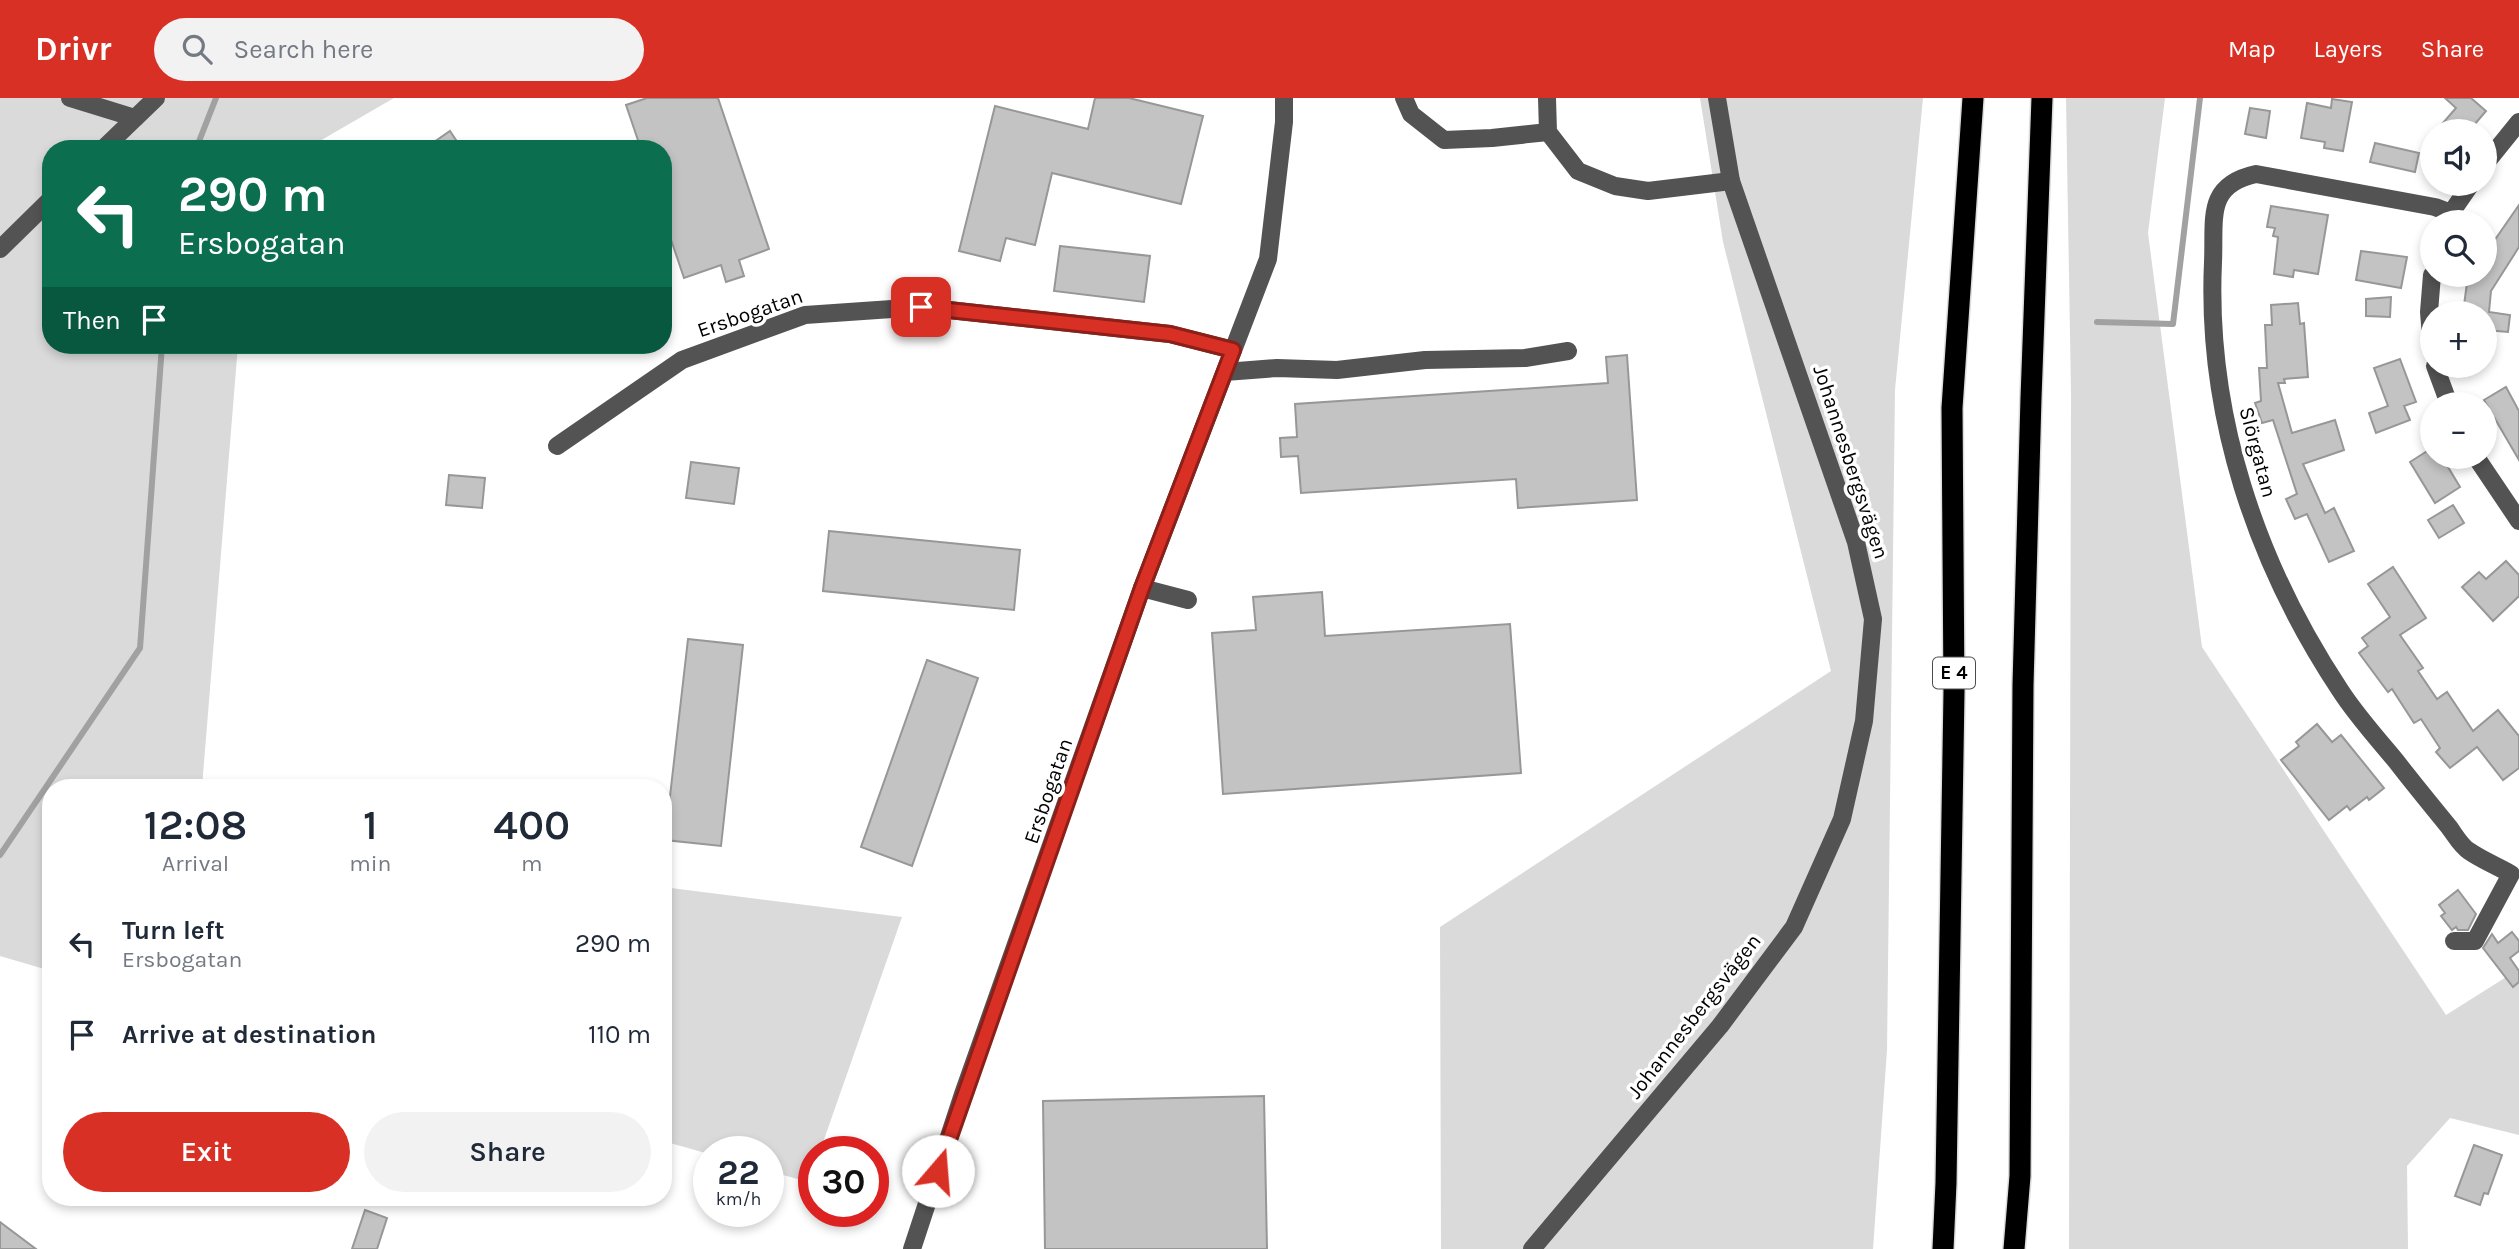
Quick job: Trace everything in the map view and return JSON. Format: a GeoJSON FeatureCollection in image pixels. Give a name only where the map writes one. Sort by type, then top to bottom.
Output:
{"type":"FeatureCollection","features":[{"type":"Feature","properties":{"kind":"highway","name":"E 4"},"geometry":{"type":"LineString","coordinates":[[1942,1249],[1946,1183],[1954,692],[1952,408],[1973,98]]}},
{"type":"Feature","properties":{"kind":"highway"},"geometry":{"type":"LineString","coordinates":[[2023,1249],[2020,1177],[2023,685],[2042,98]]}},
{"type":"Feature","properties":{"kind":"highway"},"geometry":{"type":"LineString","coordinates":[[2014,1249],[2020,1177]]}},
{"type":"Feature","properties":{"kind":"street"},"geometry":{"type":"LineString","coordinates":[[70,98],[135,118]]}},
{"type":"Feature","properties":{"kind":"street"},"geometry":{"type":"LineString","coordinates":[[112,140],[156,98]]}},
{"type":"Feature","properties":{"kind":"street","name":"Ersbogatan"},"geometry":{"type":"LineString","coordinates":[[912,1249],[963,1094],[1142,588],[1268,259],[1284,122],[1284,98]]}},
{"type":"Feature","properties":{"kind":"street"},"geometry":{"type":"LineString","coordinates":[[1405,98],[1411,114],[1444,140],[1548,132]]}},
{"type":"Feature","properties":{"kind":"street"},"geometry":{"type":"LineString","coordinates":[[1547,98],[1548,132],[1578,171],[1615,186],[1648,191],[1731,181]]}},
{"type":"Feature","properties":{"kind":"street","name":"Johannesbergsvägen"},"geometry":{"type":"LineString","coordinates":[[1532,1249],[1720,1026],[1794,926],[1842,819],[1864,721],[1873,620],[1856,542],[1731,181],[1717,98]]}},
{"type":"Feature","properties":{"kind":"street"},"geometry":{"type":"LineString","coordinates":[[2497,149],[2519,122]]}},
{"type":"Feature","properties":{"kind":"street","name":"Slörgatan"},"geometry":{"type":"LineString","coordinates":[[2439,210],[2435,207],[2256,174],[2228,184],[2218,197],[2215,216],[2211,304],[2224,419],[2238,476],[2262,544],[2294,615],[2341,692],[2467,850],[2511,874],[2475,941],[2454,941]]}},
{"type":"Feature","properties":{"kind":"street"},"geometry":{"type":"LineString","coordinates":[[0,249],[42,208]]}},
{"type":"Feature","properties":{"kind":"street","name":"Ersbogatan"},"geometry":{"type":"LineString","coordinates":[[557,446],[682,360],[805,315],[921,307],[1170,334],[1233,350]]}},
{"type":"Feature","properties":{"kind":"street"},"geometry":{"type":"LineString","coordinates":[[1225,372],[1277,368],[1337,370],[1425,360],[1525,358],[1568,351]]}},
{"type":"Feature","properties":{"kind":"street"},"geometry":{"type":"LineString","coordinates":[[2484,469],[2519,520]]}},
{"type":"Feature","properties":{"kind":"street"},"geometry":{"type":"LineString","coordinates":[[1142,588],[1188,600]]}},
{"type":"Feature","properties":{"kind":"shaded area"},"geometry":{"type":"Polygon","coordinates":[[[0,98],[394,98],[322,140],[42,140],[42,354],[237,354],[203,779],[42,779],[42,968],[0,956],[0,98]]]}},
{"type":"Feature","properties":{"kind":"shaded area"},"geometry":{"type":"Polygon","coordinates":[[[1700,98],[1923,98],[1895,390],[1887,1050],[1873,1249],[1441,1249],[1440,927],[1831,671],[1723,242],[1700,98]]]}},
{"type":"Feature","properties":{"kind":"shaded area"},"geometry":{"type":"Polygon","coordinates":[[[2066,98],[2165,98],[2148,233],[2202,647],[2446,1015],[2519,969],[2519,1135],[2450,1118],[2407,1166],[2408,1249],[2069,1249],[2071,393],[2066,98]]]}},
{"type":"Feature","properties":{"kind":"shaded area"},"geometry":{"type":"Polygon","coordinates":[[[672,888],[902,917],[825,1136],[798,1136],[798,1179],[784,1175],[784,1136],[693,1136],[693,1149],[672,1144],[672,888]]]}},
{"type":"Feature","properties":{"kind":"building"},"geometry":{"type":"Polygon","coordinates":[[[647,98],[718,98],[769,249],[739,260],[744,276],[726,282],[721,265],[684,278],[672,243],[672,140],[638,140],[626,105],[647,98]]]}},
{"type":"Feature","properties":{"kind":"building"},"geometry":{"type":"Polygon","coordinates":[[[1095,98],[1129,98],[1203,116],[1181,204],[1052,173],[1035,245],[1006,238],[1000,261],[959,251],[995,106],[1088,129],[1095,98]]]}},
{"type":"Feature","properties":{"kind":"building"},"geometry":{"type":"Polygon","coordinates":[[[2445,98],[2471,98],[2486,111],[2479,119],[2446,119],[2456,108],[2445,98]]]}},
{"type":"Feature","properties":{"kind":"building"},"geometry":{"type":"Polygon","coordinates":[[[2332,99],[2352,102],[2343,151],[2324,148],[2325,142],[2301,138],[2307,103],[2331,108],[2332,99]]]}},
{"type":"Feature","properties":{"kind":"building"},"geometry":{"type":"Polygon","coordinates":[[[2250,108],[2270,111],[2266,138],[2245,134],[2250,108]]]}},
{"type":"Feature","properties":{"kind":"building"},"geometry":{"type":"Polygon","coordinates":[[[450,131],[456,140],[437,140],[450,131]]]}},
{"type":"Feature","properties":{"kind":"building"},"geometry":{"type":"Polygon","coordinates":[[[2375,143],[2419,153],[2415,172],[2370,162],[2375,143]]]}},
{"type":"Feature","properties":{"kind":"building"},"geometry":{"type":"Polygon","coordinates":[[[2519,205],[2519,247],[2497,282],[2497,237],[2519,205]]]}},
{"type":"Feature","properties":{"kind":"building"},"geometry":{"type":"Polygon","coordinates":[[[2271,206],[2328,215],[2318,274],[2294,270],[2293,277],[2274,274],[2278,237],[2273,236],[2275,228],[2267,227],[2271,206]]]}},
{"type":"Feature","properties":{"kind":"building"},"geometry":{"type":"Polygon","coordinates":[[[1060,246],[1150,256],[1144,302],[1054,291],[1060,246]]]}},
{"type":"Feature","properties":{"kind":"building"},"geometry":{"type":"Polygon","coordinates":[[[2361,251],[2407,257],[2401,288],[2356,280],[2361,251]]]}},
{"type":"Feature","properties":{"kind":"building"},"geometry":{"type":"Polygon","coordinates":[[[2466,287],[2494,287],[2490,301],[2465,301],[2466,287]]]}},
{"type":"Feature","properties":{"kind":"building"},"geometry":{"type":"Polygon","coordinates":[[[2391,297],[2390,317],[2366,316],[2366,299],[2391,297]]]}},
{"type":"Feature","properties":{"kind":"building"},"geometry":{"type":"Polygon","coordinates":[[[2298,303],[2300,324],[2304,323],[2308,377],[2284,379],[2285,383],[2278,383],[2292,433],[2335,420],[2344,450],[2303,464],[2325,513],[2334,508],[2354,551],[2329,562],[2307,514],[2295,519],[2286,499],[2297,494],[2273,420],[2262,423],[2255,403],[2261,401],[2259,368],[2267,368],[2265,325],[2272,325],[2271,305],[2298,303]]]}},
{"type":"Feature","properties":{"kind":"building"},"geometry":{"type":"Polygon","coordinates":[[[2497,313],[2510,315],[2508,332],[2497,331],[2497,313]]]}},
{"type":"Feature","properties":{"kind":"building"},"geometry":{"type":"Polygon","coordinates":[[[1627,355],[1637,500],[1518,508],[1516,479],[1301,493],[1298,456],[1281,457],[1280,438],[1297,437],[1295,404],[1608,383],[1606,357],[1627,355]]]}},
{"type":"Feature","properties":{"kind":"building"},"geometry":{"type":"Polygon","coordinates":[[[2400,359],[2416,402],[2404,406],[2410,420],[2376,433],[2369,413],[2388,406],[2374,368],[2400,359]]]}},
{"type":"Feature","properties":{"kind":"building"},"geometry":{"type":"Polygon","coordinates":[[[2506,387],[2519,411],[2519,460],[2497,422],[2497,392],[2506,387]]]}},
{"type":"Feature","properties":{"kind":"building"},"geometry":{"type":"Polygon","coordinates":[[[2420,456],[2420,469],[2449,469],[2460,487],[2435,503],[2410,462],[2420,456]]]}},
{"type":"Feature","properties":{"kind":"building"},"geometry":{"type":"Polygon","coordinates":[[[691,462],[739,468],[734,504],[686,498],[691,462]]]}},
{"type":"Feature","properties":{"kind":"building"},"geometry":{"type":"Polygon","coordinates":[[[449,475],[485,478],[482,508],[446,505],[449,475]]]}},
{"type":"Feature","properties":{"kind":"building"},"geometry":{"type":"Polygon","coordinates":[[[2453,505],[2464,523],[2439,538],[2428,520],[2453,505]]]}},
{"type":"Feature","properties":{"kind":"building"},"geometry":{"type":"Polygon","coordinates":[[[829,531],[1020,550],[1014,610],[823,591],[829,531]]]}},
{"type":"Feature","properties":{"kind":"building"},"geometry":{"type":"Polygon","coordinates":[[[2506,561],[2519,575],[2519,596],[2493,621],[2462,587],[2479,572],[2486,579],[2506,561]]]}},
{"type":"Feature","properties":{"kind":"building"},"geometry":{"type":"Polygon","coordinates":[[[2393,567],[2426,618],[2400,635],[2423,668],[2418,671],[2437,699],[2447,692],[2473,731],[2498,710],[2519,736],[2519,768],[2503,780],[2477,747],[2450,768],[2436,752],[2440,748],[2421,719],[2414,723],[2392,689],[2388,692],[2359,653],[2368,646],[2362,638],[2390,617],[2368,584],[2393,567]]]}},
{"type":"Feature","properties":{"kind":"building"},"geometry":{"type":"Polygon","coordinates":[[[1322,592],[1325,636],[1510,624],[1521,773],[1223,794],[1212,633],[1256,630],[1253,597],[1322,592]]]}},
{"type":"Feature","properties":{"kind":"building"},"geometry":{"type":"Polygon","coordinates":[[[688,639],[743,645],[721,846],[672,841],[672,779],[688,639]]]}},
{"type":"Feature","properties":{"kind":"building"},"geometry":{"type":"Polygon","coordinates":[[[927,660],[978,678],[912,866],[861,847],[927,660]]]}},
{"type":"Feature","properties":{"kind":"building"},"geometry":{"type":"Polygon","coordinates":[[[2317,724],[2332,742],[2341,735],[2384,788],[2350,810],[2347,806],[2329,820],[2281,760],[2299,746],[2296,742],[2317,724]]]}},
{"type":"Feature","properties":{"kind":"building"},"geometry":{"type":"Polygon","coordinates":[[[2458,890],[2476,914],[2468,930],[2458,930],[2456,927],[2452,930],[2441,916],[2445,913],[2439,905],[2458,890]]]}},
{"type":"Feature","properties":{"kind":"building"},"geometry":{"type":"Polygon","coordinates":[[[2512,932],[2519,941],[2519,951],[2510,958],[2519,971],[2519,982],[2513,987],[2483,948],[2492,934],[2498,943],[2512,932]]]}},
{"type":"Feature","properties":{"kind":"building"},"geometry":{"type":"Polygon","coordinates":[[[1264,1096],[1267,1249],[1045,1249],[1043,1101],[1264,1096]]]}},
{"type":"Feature","properties":{"kind":"building"},"geometry":{"type":"Polygon","coordinates":[[[2474,1145],[2502,1155],[2488,1194],[2484,1193],[2480,1205],[2455,1196],[2474,1145]]]}},
{"type":"Feature","properties":{"kind":"building"},"geometry":{"type":"Polygon","coordinates":[[[365,1210],[387,1218],[377,1249],[352,1249],[365,1210]]]}},
{"type":"Feature","properties":{"kind":"building"},"geometry":{"type":"Polygon","coordinates":[[[0,1222],[36,1249],[0,1249],[0,1222]]]}},
{"type":"Feature","properties":{"kind":"waterway"},"geometry":{"type":"LineString","coordinates":[[200,140],[216,98]]}},
{"type":"Feature","properties":{"kind":"waterway"},"geometry":{"type":"LineString","coordinates":[[2097,322],[2173,324],[2200,98]]}},
{"type":"Feature","properties":{"kind":"waterway"},"geometry":{"type":"LineString","coordinates":[[51,779],[140,648],[161,354]]}},
{"type":"Feature","properties":{"kind":"waterway"},"geometry":{"type":"LineString","coordinates":[[0,855],[42,793]]}},
{"type":"Feature","properties":{"kind":"route"},"geometry":{"type":"LineString","coordinates":[[921,307],[1170,334],[1233,350],[1142,588],[938,1171]]}}]}
